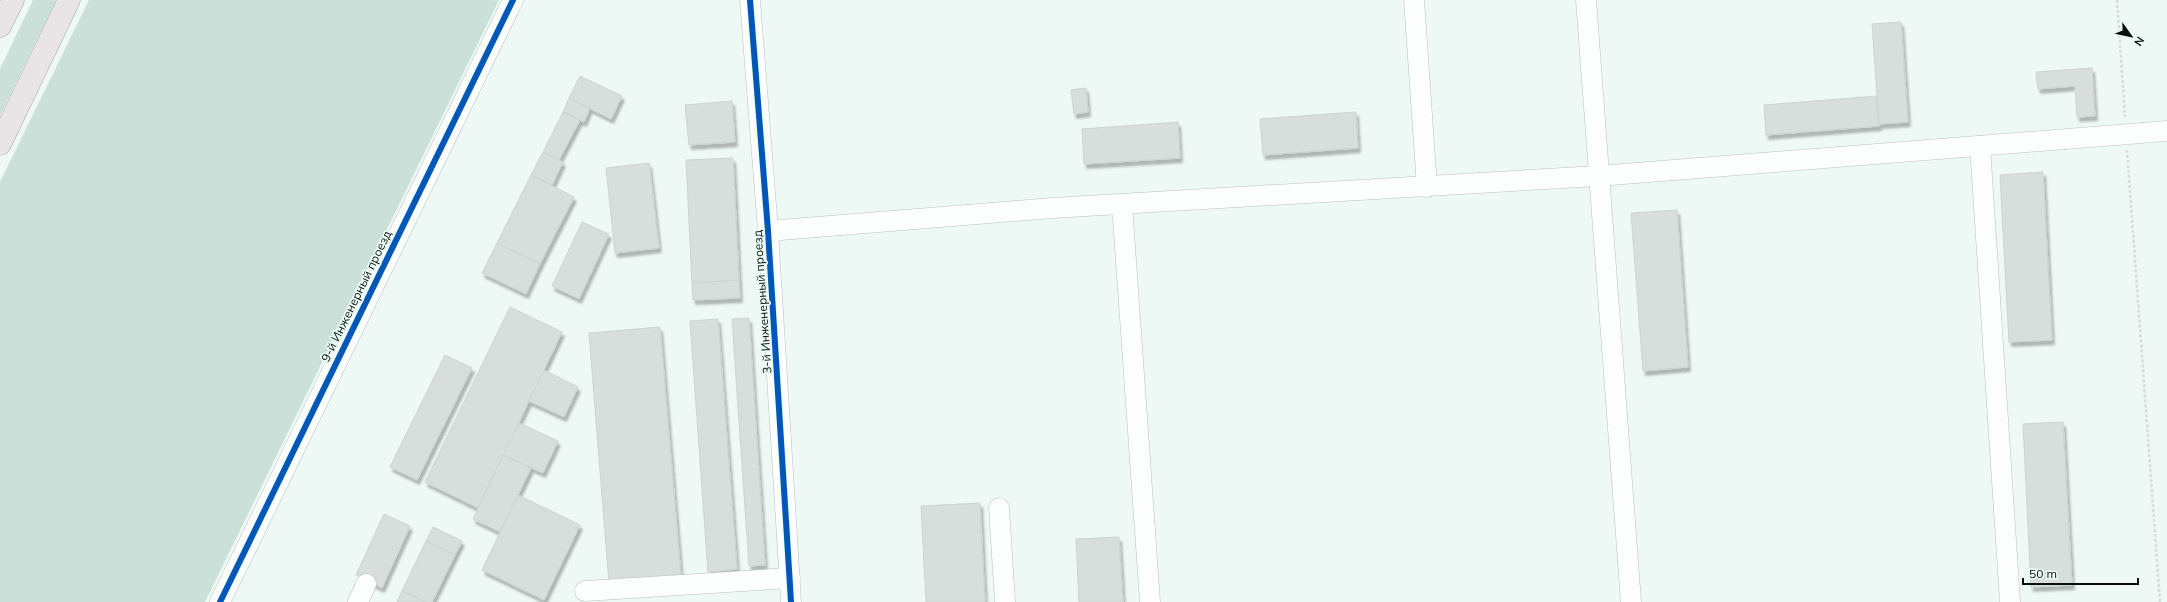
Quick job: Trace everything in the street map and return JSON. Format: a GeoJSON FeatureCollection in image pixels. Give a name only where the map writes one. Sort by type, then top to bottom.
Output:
{"type":"FeatureCollection","features":[{"type":"Feature","properties":{"kind":"main road"},"geometry":{"type":"LineString","coordinates":[[0,26],[13,0]]}},
{"type":"Feature","properties":{"kind":"main road"},"geometry":{"type":"LineString","coordinates":[[0,144],[69,0]]}},
{"type":"Feature","properties":{"kind":"street","name":"9-й Инженерный проезд"},"geometry":{"type":"LineString","coordinates":[[220,602],[513,0]]}},
{"type":"Feature","properties":{"kind":"street","name":"3-й Инженерный проезд"},"geometry":{"type":"LineString","coordinates":[[750,0],[768,232],[791,602]]}},
{"type":"Feature","properties":{"kind":"street"},"geometry":{"type":"LineString","coordinates":[[1414,0],[1428,187]]}},
{"type":"Feature","properties":{"kind":"street"},"geometry":{"type":"LineString","coordinates":[[1586,0],[1631,602]]}},
{"type":"Feature","properties":{"kind":"street"},"geometry":{"type":"LineString","coordinates":[[768,232],[1122,204],[1598,176],[2167,131]]}},
{"type":"Feature","properties":{"kind":"street"},"geometry":{"type":"LineString","coordinates":[[1980,146],[2010,602]]}},
{"type":"Feature","properties":{"kind":"street"},"geometry":{"type":"LineString","coordinates":[[1122,204],[1150,602]]}},
{"type":"Feature","properties":{"kind":"street"},"geometry":{"type":"LineString","coordinates":[[999,508],[1005,602]]}},
{"type":"Feature","properties":{"kind":"street"},"geometry":{"type":"LineString","coordinates":[[585,591],[790,578]]}},
{"type":"Feature","properties":{"kind":"path"},"geometry":{"type":"LineString","coordinates":[[2116,0],[2160,602]]}},
{"type":"Feature","properties":{"kind":"green space"},"geometry":{"type":"Polygon","coordinates":[[[33,0],[56,0],[0,116],[0,69],[33,0]]]}},
{"type":"Feature","properties":{"kind":"green space"},"geometry":{"type":"Polygon","coordinates":[[[89,0],[499,0],[205,602],[0,602],[0,182],[89,0]]]}},
{"type":"Feature","properties":{"kind":"building"},"geometry":{"type":"Polygon","coordinates":[[[1901,22],[1908,122],[1879,124],[1872,24],[1901,22]]]}},
{"type":"Feature","properties":{"kind":"building"},"geometry":{"type":"Polygon","coordinates":[[[2092,68],[2095,116],[2077,117],[2075,86],[2038,89],[2036,72],[2092,68]]]}},
{"type":"Feature","properties":{"kind":"building"},"geometry":{"type":"Polygon","coordinates":[[[580,76],[622,96],[611,119],[569,98],[580,76]]]}},
{"type":"Feature","properties":{"kind":"building"},"geometry":{"type":"Polygon","coordinates":[[[1086,88],[1088,112],[1074,114],[1071,90],[1086,88]]]}},
{"type":"Feature","properties":{"kind":"building"},"geometry":{"type":"Polygon","coordinates":[[[1876,96],[1879,126],[1766,135],[1764,105],[1876,96]]]}},
{"type":"Feature","properties":{"kind":"building"},"geometry":{"type":"Polygon","coordinates":[[[569,98],[590,108],[584,122],[563,112],[569,98]]]}},
{"type":"Feature","properties":{"kind":"building"},"geometry":{"type":"Polygon","coordinates":[[[732,101],[735,142],[689,145],[685,105],[732,101]]]}},
{"type":"Feature","properties":{"kind":"building"},"geometry":{"type":"Polygon","coordinates":[[[563,112],[580,120],[559,160],[543,152],[563,112]]]}},
{"type":"Feature","properties":{"kind":"building"},"geometry":{"type":"Polygon","coordinates":[[[1356,112],[1358,148],[1263,155],[1260,119],[1356,112]]]}},
{"type":"Feature","properties":{"kind":"building"},"geometry":{"type":"Polygon","coordinates":[[[1178,122],[1180,158],[1084,164],[1082,129],[1178,122]]]}},
{"type":"Feature","properties":{"kind":"building"},"geometry":{"type":"Polygon","coordinates":[[[543,152],[563,162],[552,185],[531,175],[543,152]]]}},
{"type":"Feature","properties":{"kind":"building"},"geometry":{"type":"Polygon","coordinates":[[[733,158],[739,280],[692,283],[686,160],[733,158]]]}},
{"type":"Feature","properties":{"kind":"building"},"geometry":{"type":"Polygon","coordinates":[[[649,163],[659,248],[615,253],[606,168],[649,163]]]}},
{"type":"Feature","properties":{"kind":"building"},"geometry":{"type":"Polygon","coordinates":[[[2043,172],[2052,340],[2009,342],[2000,175],[2043,172]]]}},
{"type":"Feature","properties":{"kind":"building"},"geometry":{"type":"Polygon","coordinates":[[[531,175],[574,197],[540,264],[497,243],[531,175]]]}},
{"type":"Feature","properties":{"kind":"building"},"geometry":{"type":"Polygon","coordinates":[[[1677,210],[1688,367],[1643,371],[1631,213],[1677,210]]]}},
{"type":"Feature","properties":{"kind":"building"},"geometry":{"type":"Polygon","coordinates":[[[582,222],[609,234],[579,299],[552,286],[582,222]]]}},
{"type":"Feature","properties":{"kind":"building"},"geometry":{"type":"Polygon","coordinates":[[[497,243],[540,264],[526,294],[482,273],[497,243]]]}},
{"type":"Feature","properties":{"kind":"building"},"geometry":{"type":"Polygon","coordinates":[[[739,280],[740,298],[693,300],[692,283],[739,280]]]}},
{"type":"Feature","properties":{"kind":"building"},"geometry":{"type":"Polygon","coordinates":[[[510,307],[562,332],[478,508],[425,482],[510,307]]]}},
{"type":"Feature","properties":{"kind":"building"},"geometry":{"type":"Polygon","coordinates":[[[749,318],[765,565],[749,566],[732,319],[749,318]]]}},
{"type":"Feature","properties":{"kind":"building"},"geometry":{"type":"Polygon","coordinates":[[[718,319],[737,569],[708,572],[690,321],[718,319]]]}},
{"type":"Feature","properties":{"kind":"building"},"geometry":{"type":"Polygon","coordinates":[[[660,327],[681,577],[609,583],[589,333],[660,327]]]}},
{"type":"Feature","properties":{"kind":"building"},"geometry":{"type":"Polygon","coordinates":[[[445,355],[472,368],[417,480],[390,467],[445,355]]]}},
{"type":"Feature","properties":{"kind":"building"},"geometry":{"type":"Polygon","coordinates":[[[544,370],[578,387],[564,417],[529,401],[544,370]]]}},
{"type":"Feature","properties":{"kind":"building"},"geometry":{"type":"Polygon","coordinates":[[[2063,422],[2072,585],[2031,587],[2023,424],[2063,422]]]}},
{"type":"Feature","properties":{"kind":"building"},"geometry":{"type":"Polygon","coordinates":[[[519,423],[558,441],[543,473],[503,455],[519,423]]]}},
{"type":"Feature","properties":{"kind":"building"},"geometry":{"type":"Polygon","coordinates":[[[503,455],[531,468],[500,532],[473,519],[503,455]]]}},
{"type":"Feature","properties":{"kind":"building"},"geometry":{"type":"Polygon","coordinates":[[[518,495],[580,525],[544,600],[482,570],[518,495]]]}},
{"type":"Feature","properties":{"kind":"building"},"geometry":{"type":"Polygon","coordinates":[[[980,503],[985,602],[926,602],[921,506],[980,503]]]}},
{"type":"Feature","properties":{"kind":"building"},"geometry":{"type":"Polygon","coordinates":[[[384,514],[410,526],[382,588],[356,575],[384,514]]]}},
{"type":"Feature","properties":{"kind":"building"},"geometry":{"type":"Polygon","coordinates":[[[433,527],[462,541],[455,555],[426,541],[433,527]]]}},
{"type":"Feature","properties":{"kind":"building"},"geometry":{"type":"Polygon","coordinates":[[[1119,537],[1123,602],[1079,602],[1076,539],[1119,537]]]}},
{"type":"Feature","properties":{"kind":"building"},"geometry":{"type":"Polygon","coordinates":[[[426,541],[455,555],[432,602],[426,602],[402,591],[426,541]]]}},
{"type":"Feature","properties":{"kind":"building"},"geometry":{"type":"Polygon","coordinates":[[[402,591],[426,602],[397,602],[402,591]]]}},
{"type":"Feature","properties":{"kind":"cycle path"},"geometry":{"type":"LineString","coordinates":[[220,602],[513,0]]}},
{"type":"Feature","properties":{"kind":"cycle path"},"geometry":{"type":"LineString","coordinates":[[750,0],[768,231],[791,602]]}}]}
